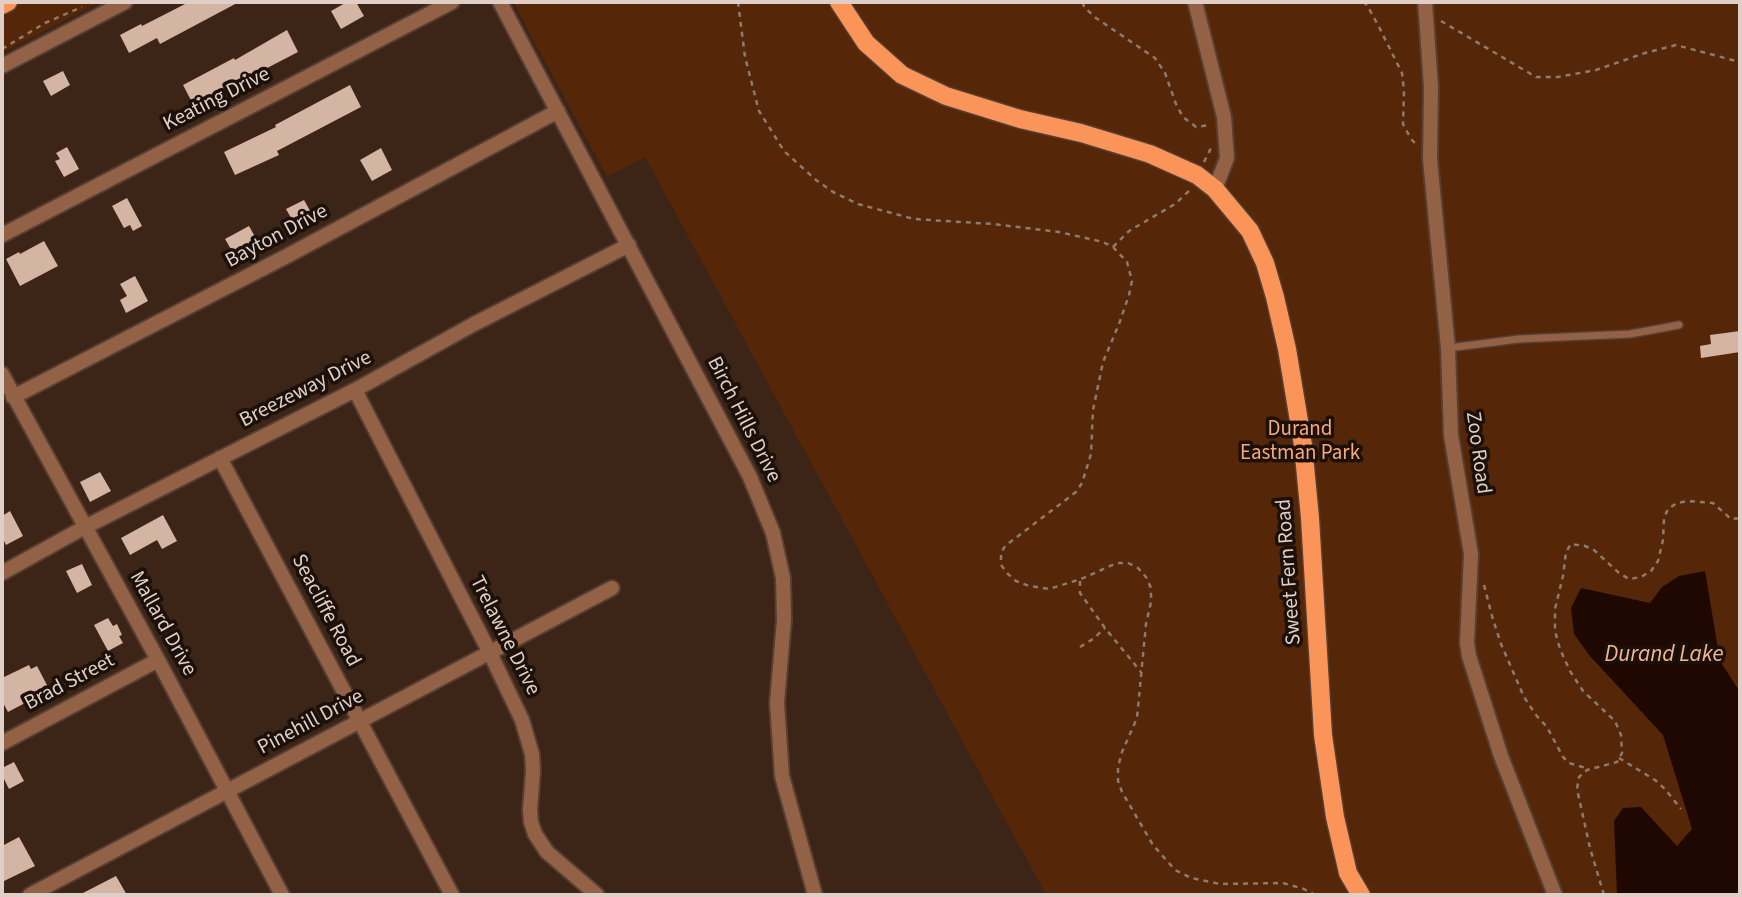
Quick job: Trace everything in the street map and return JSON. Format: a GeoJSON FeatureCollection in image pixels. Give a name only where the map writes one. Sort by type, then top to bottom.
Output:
{"type":"FeatureCollection","features":[{"type":"Feature","properties":{"kind":"main road"},"geometry":{"type":"LineString","coordinates":[[2,5],[8,2]]}},
{"type":"Feature","properties":{"kind":"main road","name":"Sweet Fern Road"},"geometry":{"type":"LineString","coordinates":[[839,2],[866,43],[902,75],[946,96],[1150,154],[1197,175],[1215,189],[1250,231],[1265,263],[1287,349],[1303,445],[1310,518],[1323,735],[1335,817],[1348,873],[1361,895]]}},
{"type":"Feature","properties":{"kind":"street"},"geometry":{"type":"LineString","coordinates":[[2,66],[125,2]]}},
{"type":"Feature","properties":{"kind":"street","name":"Keating Drive"},"geometry":{"type":"LineString","coordinates":[[2,235],[452,2]]}},
{"type":"Feature","properties":{"kind":"street","name":"Birch Hills Drive"},"geometry":{"type":"LineString","coordinates":[[500,2],[750,477],[773,533],[783,579],[784,620],[777,703],[782,776],[815,895]]}},
{"type":"Feature","properties":{"kind":"street"},"geometry":{"type":"LineString","coordinates":[[1195,2],[1224,117],[1227,158],[1215,189]]}},
{"type":"Feature","properties":{"kind":"street","name":"Zoo Road"},"geometry":{"type":"LineString","coordinates":[[1425,6],[1431,87],[1430,159],[1448,348],[1451,435],[1471,554],[1467,643],[1500,757],[1555,895]]}},
{"type":"Feature","properties":{"kind":"street","name":"Bayton Drive"},"geometry":{"type":"LineString","coordinates":[[13,397],[285,257],[558,111]]}},
{"type":"Feature","properties":{"kind":"street","name":"Breezeway Drive"},"geometry":{"type":"LineString","coordinates":[[2,573],[85,527],[355,390],[474,324],[629,245]]}},
{"type":"Feature","properties":{"kind":"street","name":"Mallard Drive"},"geometry":{"type":"LineString","coordinates":[[2,374],[282,895]]}},
{"type":"Feature","properties":{"kind":"street","name":"Trelawne Drive"},"geometry":{"type":"LineString","coordinates":[[355,390],[522,720],[532,754],[530,810],[535,834],[547,852],[597,895]]}},
{"type":"Feature","properties":{"kind":"street","name":"Seacliffe Road"},"geometry":{"type":"LineString","coordinates":[[220,458],[452,895]]}},
{"type":"Feature","properties":{"kind":"street","name":"Pinehill Drive"},"geometry":{"type":"LineString","coordinates":[[30,895],[612,588]]}},
{"type":"Feature","properties":{"kind":"street","name":"Brad Street"},"geometry":{"type":"LineString","coordinates":[[2,743],[158,660]]}},
{"type":"Feature","properties":{"kind":"lane"},"geometry":{"type":"LineString","coordinates":[[1448,348],[1519,339],[1630,334],[1679,325]]}},
{"type":"Feature","properties":{"kind":"path"},"geometry":{"type":"LineString","coordinates":[[738,2],[745,57],[759,111],[784,151],[816,180],[858,204],[914,219],[1059,232],[1103,242],[1113,247],[1127,262],[1132,281],[1126,305],[1101,371],[1093,410],[1091,454],[1087,469],[1076,492],[1005,546],[1001,553],[1001,565],[1016,581],[1049,589],[1117,563],[1128,563],[1138,568],[1146,577],[1151,602],[1146,624],[1137,718],[1118,767],[1118,781],[1122,792],[1153,845],[1175,870],[1191,878],[1220,884],[1283,883],[1315,895]]}},
{"type":"Feature","properties":{"kind":"path"},"geometry":{"type":"LineString","coordinates":[[1083,2],[1084,7],[1096,18],[1155,58],[1165,73],[1183,117],[1196,127],[1210,125],[1224,117]]}},
{"type":"Feature","properties":{"kind":"path"},"geometry":{"type":"LineString","coordinates":[[1363,2],[1402,73],[1403,124],[1411,139],[1430,159]]}},
{"type":"Feature","properties":{"kind":"path"},"geometry":{"type":"LineString","coordinates":[[2,49],[45,23],[92,3]]}},
{"type":"Feature","properties":{"kind":"path"},"geometry":{"type":"LineString","coordinates":[[1425,6],[1487,49],[1536,77],[1558,77],[1595,70],[1676,45],[1740,62]]}},
{"type":"Feature","properties":{"kind":"path"},"geometry":{"type":"LineString","coordinates":[[1113,247],[1129,231],[1175,204],[1189,192],[1214,140]]}},
{"type":"Feature","properties":{"kind":"path"},"geometry":{"type":"LineString","coordinates":[[1481,578],[1501,644],[1524,697],[1548,727],[1563,757],[1577,767],[1589,769],[1609,765],[1617,762],[1622,753],[1621,735],[1615,721],[1583,691],[1570,671],[1555,631],[1555,610],[1566,552],[1571,544],[1585,546],[1594,550],[1629,579],[1641,577],[1651,571],[1658,561],[1664,518],[1668,509],[1677,503],[1713,503],[1731,519],[1740,518]]}},
{"type":"Feature","properties":{"kind":"path"},"geometry":{"type":"LineString","coordinates":[[1080,579],[1080,593],[1141,672]]}},
{"type":"Feature","properties":{"kind":"path"},"geometry":{"type":"LineString","coordinates":[[1080,647],[1105,628]]}},
{"type":"Feature","properties":{"kind":"path"},"geometry":{"type":"LineString","coordinates":[[1619,758],[1655,780],[1681,809]]}},
{"type":"Feature","properties":{"kind":"path"},"geometry":{"type":"LineString","coordinates":[[1589,769],[1579,777],[1577,789],[1604,895]]}},
{"type":"Feature","properties":{"kind":"green space"},"geometry":{"type":"Polygon","coordinates":[[[2,2],[100,2],[2,53],[2,2]]]}},
{"type":"Feature","properties":{"kind":"green space","name":"Durand Eastman Park"},"geometry":{"type":"Polygon","coordinates":[[[513,2],[1740,2],[1740,895],[1046,895],[645,157],[607,177],[513,2]]]}},
{"type":"Feature","properties":{"kind":"water","name":"Durand Lake"},"geometry":{"type":"Polygon","coordinates":[[[1705,571],[1720,661],[1740,692],[1740,895],[1617,895],[1614,821],[1623,808],[1641,807],[1677,846],[1692,829],[1663,735],[1589,655],[1574,634],[1571,608],[1581,588],[1650,603],[1662,587],[1679,576],[1705,571]]]}},
{"type":"Feature","properties":{"kind":"building"},"geometry":{"type":"Polygon","coordinates":[[[189,2],[239,2],[160,44],[157,38],[129,53],[120,35],[189,2]]]}},
{"type":"Feature","properties":{"kind":"building"},"geometry":{"type":"Polygon","coordinates":[[[347,2],[356,2],[364,16],[341,29],[331,11],[347,2]]]}},
{"type":"Feature","properties":{"kind":"building"},"geometry":{"type":"Polygon","coordinates":[[[287,30],[298,52],[194,106],[183,85],[234,58],[235,60],[287,30]]]}},
{"type":"Feature","properties":{"kind":"building"},"geometry":{"type":"Polygon","coordinates":[[[63,71],[70,85],[51,96],[43,81],[63,71]]]}},
{"type":"Feature","properties":{"kind":"building"},"geometry":{"type":"Polygon","coordinates":[[[350,85],[361,107],[277,151],[279,155],[235,175],[224,152],[276,127],[275,125],[350,85]]]}},
{"type":"Feature","properties":{"kind":"building"},"geometry":{"type":"Polygon","coordinates":[[[67,147],[79,169],[64,177],[55,161],[60,159],[56,153],[67,147]]]}},
{"type":"Feature","properties":{"kind":"building"},"geometry":{"type":"Polygon","coordinates":[[[381,148],[392,170],[372,181],[360,160],[381,148]]]}},
{"type":"Feature","properties":{"kind":"building"},"geometry":{"type":"Polygon","coordinates":[[[127,198],[142,226],[133,231],[130,225],[124,228],[112,206],[127,198]]]}},
{"type":"Feature","properties":{"kind":"building"},"geometry":{"type":"Polygon","coordinates":[[[304,200],[313,216],[295,225],[286,209],[304,200]]]}},
{"type":"Feature","properties":{"kind":"building"},"geometry":{"type":"Polygon","coordinates":[[[249,226],[258,242],[246,250],[243,246],[232,251],[225,239],[249,226]]]}},
{"type":"Feature","properties":{"kind":"building"},"geometry":{"type":"Polygon","coordinates":[[[44,241],[58,266],[20,286],[6,259],[44,241]]]}},
{"type":"Feature","properties":{"kind":"building"},"geometry":{"type":"Polygon","coordinates":[[[135,276],[148,301],[126,313],[120,300],[127,296],[120,284],[135,276]]]}},
{"type":"Feature","properties":{"kind":"building"},"geometry":{"type":"Polygon","coordinates":[[[1740,331],[1740,352],[1701,358],[1700,346],[1711,344],[1710,335],[1740,331]]]}},
{"type":"Feature","properties":{"kind":"building"},"geometry":{"type":"Polygon","coordinates":[[[100,472],[111,491],[90,502],[80,482],[100,472]]]}},
{"type":"Feature","properties":{"kind":"building"},"geometry":{"type":"Polygon","coordinates":[[[10,511],[23,536],[6,545],[2,537],[2,516],[10,511]]]}},
{"type":"Feature","properties":{"kind":"building"},"geometry":{"type":"Polygon","coordinates":[[[163,515],[177,541],[162,549],[157,540],[130,555],[121,538],[163,515]]]}},
{"type":"Feature","properties":{"kind":"building"},"geometry":{"type":"Polygon","coordinates":[[[82,564],[92,585],[77,593],[66,571],[82,564]]]}},
{"type":"Feature","properties":{"kind":"building"},"geometry":{"type":"Polygon","coordinates":[[[108,618],[113,626],[117,624],[123,643],[108,651],[94,625],[108,618]]]}},
{"type":"Feature","properties":{"kind":"building"},"geometry":{"type":"Polygon","coordinates":[[[29,665],[31,669],[37,666],[48,687],[44,688],[46,692],[8,712],[2,701],[2,678],[29,665]]]}},
{"type":"Feature","properties":{"kind":"building"},"geometry":{"type":"Polygon","coordinates":[[[14,762],[24,781],[9,789],[2,775],[2,768],[14,762]]]}},
{"type":"Feature","properties":{"kind":"building"},"geometry":{"type":"Polygon","coordinates":[[[19,837],[35,866],[2,882],[2,846],[19,837]]]}},
{"type":"Feature","properties":{"kind":"building"},"geometry":{"type":"Polygon","coordinates":[[[116,876],[127,895],[79,895],[116,876]]]}}]}
